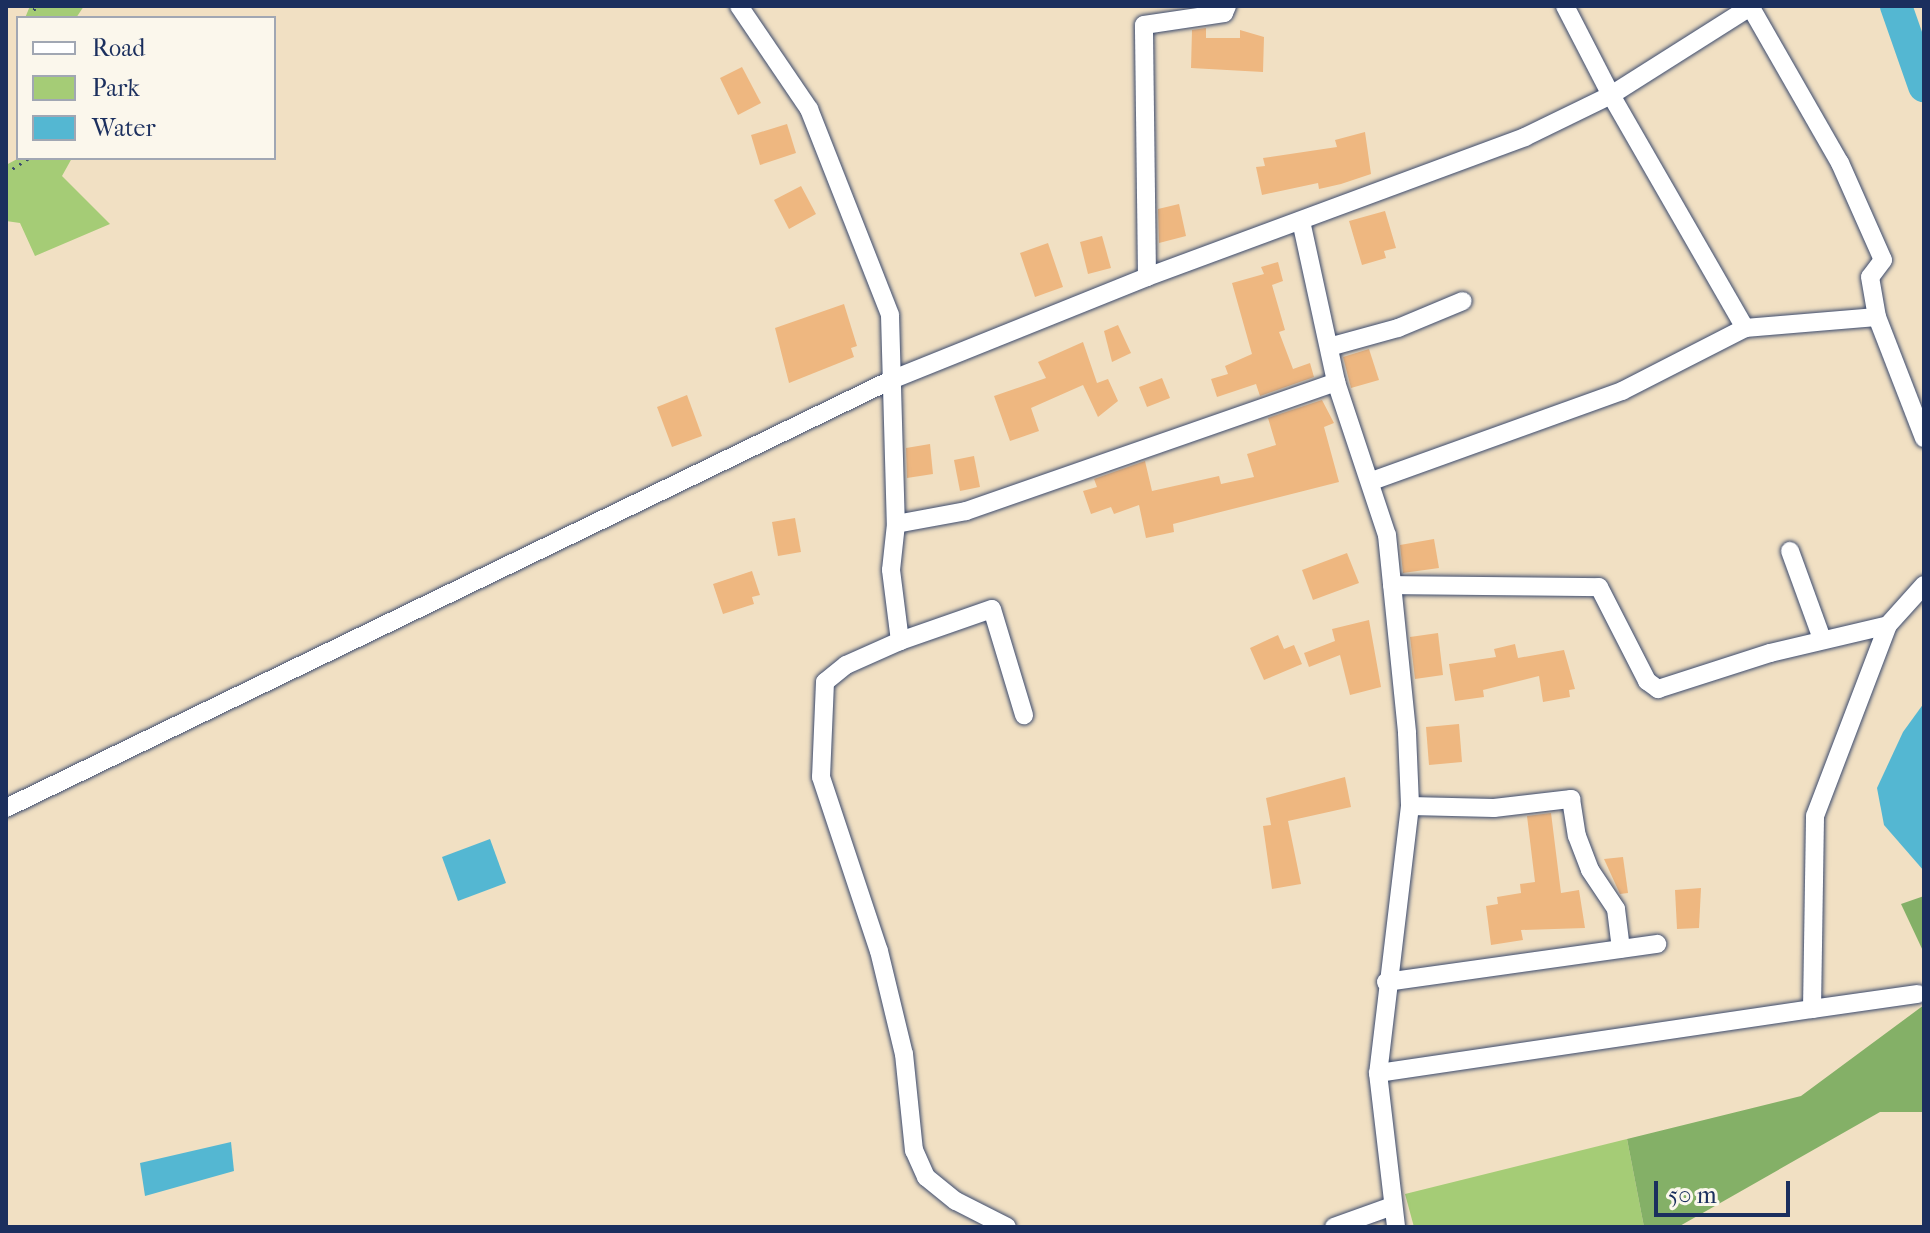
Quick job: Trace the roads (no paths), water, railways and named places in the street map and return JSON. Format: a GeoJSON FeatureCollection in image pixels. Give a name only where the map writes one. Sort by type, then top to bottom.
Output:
{"type":"FeatureCollection","features":[{"type":"Feature","properties":{"kind":"street"},"geometry":{"type":"LineString","coordinates":[[739,6],[809,109],[839,175],[890,315],[896,524],[891,570],[900,641]]}},
{"type":"Feature","properties":{"kind":"street"},"geometry":{"type":"LineString","coordinates":[[1147,277],[1144,25],[1224,13],[1227,6]]}},
{"type":"Feature","properties":{"kind":"street"},"geometry":{"type":"LineString","coordinates":[[1565,6],[1611,95],[1745,328]]}},
{"type":"Feature","properties":{"kind":"street"},"geometry":{"type":"LineString","coordinates":[[6,808],[891,380],[1147,277],[1525,137],[1611,95],[1751,6],[1840,163],[1883,260],[1870,277],[1877,317],[1924,438]]}},
{"type":"Feature","properties":{"kind":"street"},"geometry":{"type":"LineString","coordinates":[[1301,221],[1336,382],[1372,481],[1387,535],[1392,585],[1410,806],[1386,982],[1378,1073],[1390,1207],[1396,1227]]}},
{"type":"Feature","properties":{"kind":"street"},"geometry":{"type":"LineString","coordinates":[[1329,347],[1398,328],[1463,301]]}},
{"type":"Feature","properties":{"kind":"street"},"geometry":{"type":"LineString","coordinates":[[1372,481],[1622,391],[1745,328],[1877,317]]}},
{"type":"Feature","properties":{"kind":"street"},"geometry":{"type":"LineString","coordinates":[[896,524],[981,506],[1336,382]]}},
{"type":"Feature","properties":{"kind":"street"},"geometry":{"type":"LineString","coordinates":[[1790,551],[1822,639]]}},
{"type":"Feature","properties":{"kind":"street"},"geometry":{"type":"LineString","coordinates":[[1392,585],[1599,587],[1647,681],[1658,689],[1822,639],[1888,625]]}},
{"type":"Feature","properties":{"kind":"street"},"geometry":{"type":"LineString","coordinates":[[1812,1009],[1815,816],[1888,625],[1924,585]]}},
{"type":"Feature","properties":{"kind":"street"},"geometry":{"type":"LineString","coordinates":[[1007,1227],[956,1201],[926,1177],[914,1150],[904,1054],[879,951],[821,777],[825,682],[846,665],[900,641],[992,609],[1024,715]]}},
{"type":"Feature","properties":{"kind":"street"},"geometry":{"type":"LineString","coordinates":[[1410,806],[1494,808],[1571,799],[1577,836],[1590,870],[1616,909],[1621,949]]}},
{"type":"Feature","properties":{"kind":"street"},"geometry":{"type":"LineString","coordinates":[[1386,982],[1657,944]]}},
{"type":"Feature","properties":{"kind":"street"},"geometry":{"type":"LineString","coordinates":[[1378,1073],[1918,994]]}},
{"type":"Feature","properties":{"kind":"street"},"geometry":{"type":"LineString","coordinates":[[1334,1227],[1390,1207]]}},
{"type":"Feature","properties":{"kind":"water"},"geometry":{"type":"Polygon","coordinates":[[[1924,703],[1924,871],[1884,825],[1877,788],[1903,732],[1924,703]]]}},
{"type":"Feature","properties":{"kind":"water"},"geometry":{"type":"Polygon","coordinates":[[[490,839],[506,883],[458,901],[442,857],[490,839]]]}},
{"type":"Feature","properties":{"kind":"water"},"geometry":{"type":"Polygon","coordinates":[[[231,1142],[234,1171],[145,1196],[140,1163],[231,1142]]]}},
{"type":"Feature","properties":{"kind":"waterway"},"geometry":{"type":"LineString","coordinates":[[1896,6],[1924,86]]}}]}
